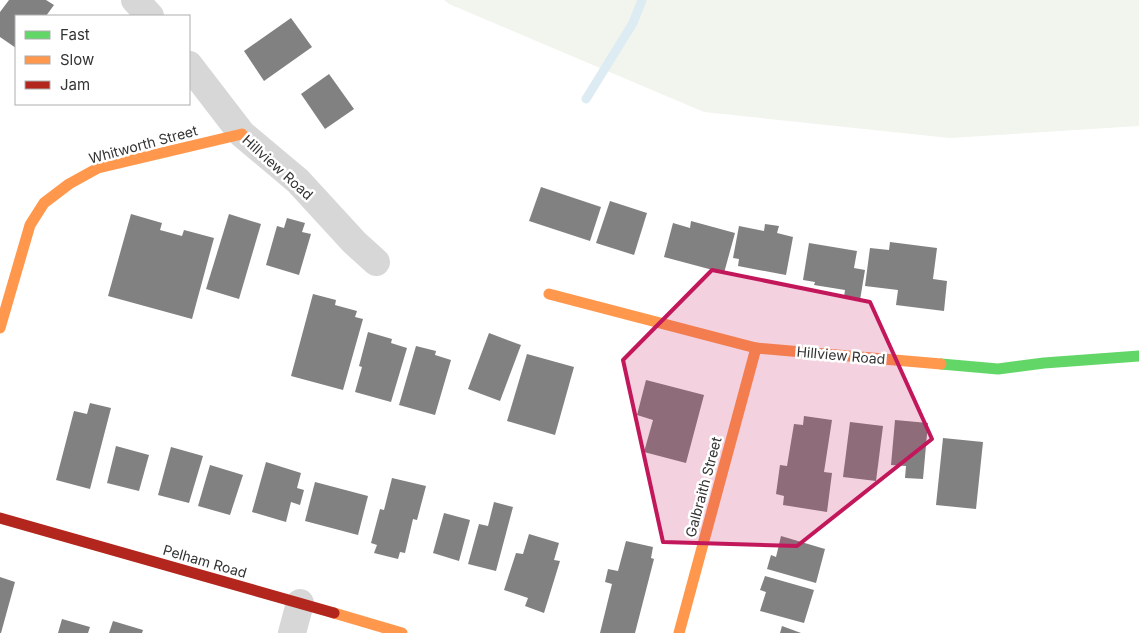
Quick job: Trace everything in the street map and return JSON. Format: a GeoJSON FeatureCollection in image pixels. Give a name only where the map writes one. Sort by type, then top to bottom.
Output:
{"type":"FeatureCollection","features":[{"type":"Feature","properties":{"kind":"street"},"geometry":{"type":"LineString","coordinates":[[135,0],[149,15]]}},
{"type":"Feature","properties":{"kind":"street","name":"Hillview Road"},"geometry":{"type":"LineString","coordinates":[[190,65],[242,134],[298,181],[354,242],[376,262]]}},
{"type":"Feature","properties":{"kind":"street","name":"Whitworth Street"},"geometry":{"type":"LineString","coordinates":[[0,328],[30,225],[44,204],[69,184],[98,168],[242,134]]}},
{"type":"Feature","properties":{"kind":"street","name":"Hillview Road"},"geometry":{"type":"LineString","coordinates":[[549,294],[756,348],[998,369],[1044,363],[1139,356]]}},
{"type":"Feature","properties":{"kind":"street","name":"Galbraith Street"},"geometry":{"type":"LineString","coordinates":[[680,633],[756,348]]}},
{"type":"Feature","properties":{"kind":"street","name":"Pelham Road"},"geometry":{"type":"LineString","coordinates":[[0,518],[402,633]]}},
{"type":"Feature","properties":{"kind":"street"},"geometry":{"type":"LineString","coordinates":[[292,633],[300,603]]}},
{"type":"Feature","properties":{"kind":"highlighted area"},"geometry":{"type":"Polygon","coordinates":[[[712,270],[870,302],[932,439],[797,546],[663,542],[623,360],[712,270]]]}},
{"type":"Feature","properties":{"kind":"shaded area"},"geometry":{"type":"Polygon","coordinates":[[[444,0],[1139,0],[1139,126],[950,138],[704,112],[449,4],[444,0]]]}},
{"type":"Feature","properties":{"kind":"building"},"geometry":{"type":"Polygon","coordinates":[[[9,0],[46,0],[54,5],[47,15],[15,15],[15,47],[0,37],[0,12],[9,0]]]}},
{"type":"Feature","properties":{"kind":"building"},"geometry":{"type":"Polygon","coordinates":[[[291,18],[312,47],[264,81],[244,51],[291,18]]]}},
{"type":"Feature","properties":{"kind":"building"},"geometry":{"type":"Polygon","coordinates":[[[329,74],[354,109],[325,129],[301,94],[329,74]]]}},
{"type":"Feature","properties":{"kind":"building"},"geometry":{"type":"Polygon","coordinates":[[[541,187],[601,207],[590,241],[529,221],[541,187]]]}},
{"type":"Feature","properties":{"kind":"building"},"geometry":{"type":"Polygon","coordinates":[[[610,201],[647,213],[634,255],[596,243],[610,201]]]}},
{"type":"Feature","properties":{"kind":"building"},"geometry":{"type":"Polygon","coordinates":[[[131,214],[162,223],[160,230],[182,236],[184,230],[214,238],[192,319],[108,296],[131,214]]]}},
{"type":"Feature","properties":{"kind":"building"},"geometry":{"type":"Polygon","coordinates":[[[229,214],[261,224],[239,299],[206,289],[229,214]]]}},
{"type":"Feature","properties":{"kind":"building"},"geometry":{"type":"Polygon","coordinates":[[[287,218],[305,223],[302,232],[311,234],[299,275],[266,265],[277,226],[284,228],[287,218]]]}},
{"type":"Feature","properties":{"kind":"building"},"geometry":{"type":"Polygon","coordinates":[[[691,221],[735,233],[724,273],[664,257],[673,223],[690,228],[691,221]]]}},
{"type":"Feature","properties":{"kind":"building"},"geometry":{"type":"Polygon","coordinates":[[[765,224],[779,226],[777,233],[793,237],[786,275],[738,266],[739,259],[733,258],[739,226],[764,231],[765,224]]]}},
{"type":"Feature","properties":{"kind":"building"},"geometry":{"type":"Polygon","coordinates":[[[890,242],[937,248],[933,279],[947,281],[944,311],[896,305],[898,290],[865,286],[870,248],[889,250],[890,242]]]}},
{"type":"Feature","properties":{"kind":"building"},"geometry":{"type":"Polygon","coordinates":[[[809,243],[857,251],[854,268],[865,270],[860,300],[844,297],[845,290],[814,285],[815,282],[803,280],[809,243]]]}},
{"type":"Feature","properties":{"kind":"building"},"geometry":{"type":"Polygon","coordinates":[[[313,294],[336,300],[335,305],[357,311],[355,317],[363,319],[343,390],[291,376],[313,294]]]}},
{"type":"Feature","properties":{"kind":"building"},"geometry":{"type":"Polygon","coordinates":[[[368,332],[392,339],[391,343],[407,348],[391,402],[355,392],[362,367],[359,366],[368,332]]]}},
{"type":"Feature","properties":{"kind":"building"},"geometry":{"type":"Polygon","coordinates":[[[489,333],[521,345],[500,401],[468,389],[489,333]]]}},
{"type":"Feature","properties":{"kind":"building"},"geometry":{"type":"Polygon","coordinates":[[[416,346],[436,351],[435,355],[451,360],[435,415],[399,405],[416,346]]]}},
{"type":"Feature","properties":{"kind":"building"},"geometry":{"type":"Polygon","coordinates":[[[527,354],[574,367],[555,435],[507,421],[527,354]]]}},
{"type":"Feature","properties":{"kind":"building"},"geometry":{"type":"Polygon","coordinates":[[[646,380],[704,395],[686,463],[644,452],[653,420],[637,415],[646,380]]]}},
{"type":"Feature","properties":{"kind":"building"},"geometry":{"type":"Polygon","coordinates":[[[90,403],[111,408],[90,489],[56,480],[74,411],[87,414],[90,403]]]}},
{"type":"Feature","properties":{"kind":"building"},"geometry":{"type":"Polygon","coordinates":[[[804,416],[832,420],[824,472],[832,473],[827,512],[783,505],[784,496],[776,494],[780,465],[787,466],[794,424],[803,425],[804,416]]]}},
{"type":"Feature","properties":{"kind":"building"},"geometry":{"type":"Polygon","coordinates":[[[895,420],[928,423],[923,479],[905,478],[906,466],[891,465],[895,420]]]}},
{"type":"Feature","properties":{"kind":"building"},"geometry":{"type":"Polygon","coordinates":[[[850,422],[883,426],[876,481],[843,477],[850,422]]]}},
{"type":"Feature","properties":{"kind":"building"},"geometry":{"type":"Polygon","coordinates":[[[943,438],[983,442],[976,509],[936,505],[943,438]]]}},
{"type":"Feature","properties":{"kind":"building"},"geometry":{"type":"Polygon","coordinates":[[[116,446],[149,455],[139,491],[107,483],[116,446]]]}},
{"type":"Feature","properties":{"kind":"building"},"geometry":{"type":"Polygon","coordinates":[[[171,447],[203,456],[189,503],[158,495],[171,447]]]}},
{"type":"Feature","properties":{"kind":"building"},"geometry":{"type":"Polygon","coordinates":[[[266,462],[301,473],[297,488],[304,490],[300,505],[291,502],[286,522],[252,512],[266,462]]]}},
{"type":"Feature","properties":{"kind":"building"},"geometry":{"type":"Polygon","coordinates":[[[210,465],[243,475],[230,515],[198,506],[210,465]]]}},
{"type":"Feature","properties":{"kind":"building"},"geometry":{"type":"Polygon","coordinates":[[[392,478],[426,486],[417,520],[413,519],[405,553],[400,552],[398,559],[374,553],[377,545],[371,543],[380,509],[384,510],[392,478]]]}},
{"type":"Feature","properties":{"kind":"building"},"geometry":{"type":"Polygon","coordinates":[[[315,482],[368,496],[358,535],[305,521],[315,482]]]}},
{"type":"Feature","properties":{"kind":"building"},"geometry":{"type":"Polygon","coordinates":[[[494,502],[513,507],[496,571],[468,564],[479,524],[488,526],[494,502]]]}},
{"type":"Feature","properties":{"kind":"building"},"geometry":{"type":"Polygon","coordinates":[[[444,513],[470,520],[459,561],[433,553],[444,513]]]}},
{"type":"Feature","properties":{"kind":"building"},"geometry":{"type":"Polygon","coordinates":[[[529,534],[559,543],[554,560],[560,561],[544,613],[525,606],[528,598],[504,590],[516,553],[523,554],[529,534]]]}},
{"type":"Feature","properties":{"kind":"building"},"geometry":{"type":"Polygon","coordinates":[[[781,536],[825,549],[816,583],[767,569],[771,555],[776,557],[781,536]]]}},
{"type":"Feature","properties":{"kind":"building"},"geometry":{"type":"Polygon","coordinates":[[[626,541],[653,547],[651,558],[654,559],[635,633],[600,633],[612,584],[605,582],[608,569],[618,571],[626,541]]]}},
{"type":"Feature","properties":{"kind":"building"},"geometry":{"type":"Polygon","coordinates":[[[765,576],[814,590],[804,623],[760,611],[766,592],[760,590],[765,576]]]}},
{"type":"Feature","properties":{"kind":"building"},"geometry":{"type":"Polygon","coordinates":[[[0,577],[15,582],[1,633],[0,633],[0,577]]]}},
{"type":"Feature","properties":{"kind":"building"},"geometry":{"type":"Polygon","coordinates":[[[62,619],[90,627],[88,633],[58,633],[62,619]]]}},
{"type":"Feature","properties":{"kind":"building"},"geometry":{"type":"Polygon","coordinates":[[[113,621],[143,630],[142,633],[109,633],[113,621]]]}},
{"type":"Feature","properties":{"kind":"building"},"geometry":{"type":"Polygon","coordinates":[[[782,626],[801,633],[780,633],[782,626]]]}},
{"type":"Feature","properties":{"kind":"waterway"},"geometry":{"type":"LineString","coordinates":[[586,99],[633,23],[642,0]]}},
{"type":"Feature","properties":{"kind":"traffic: fast"},"geometry":{"type":"LineString","coordinates":[[941,364],[998,369],[1044,363],[1139,356]]}},
{"type":"Feature","properties":{"kind":"traffic: slow"},"geometry":{"type":"LineString","coordinates":[[0,328],[30,225],[44,203],[69,184],[98,168],[242,134]]}},
{"type":"Feature","properties":{"kind":"traffic: slow"},"geometry":{"type":"LineString","coordinates":[[549,294],[756,348],[941,364]]}},
{"type":"Feature","properties":{"kind":"traffic: slow"},"geometry":{"type":"LineString","coordinates":[[679,633],[756,348]]}},
{"type":"Feature","properties":{"kind":"traffic: slow"},"geometry":{"type":"LineString","coordinates":[[334,613],[402,633]]}},
{"type":"Feature","properties":{"kind":"traffic: jam"},"geometry":{"type":"LineString","coordinates":[[0,518],[334,613]]}}]}
